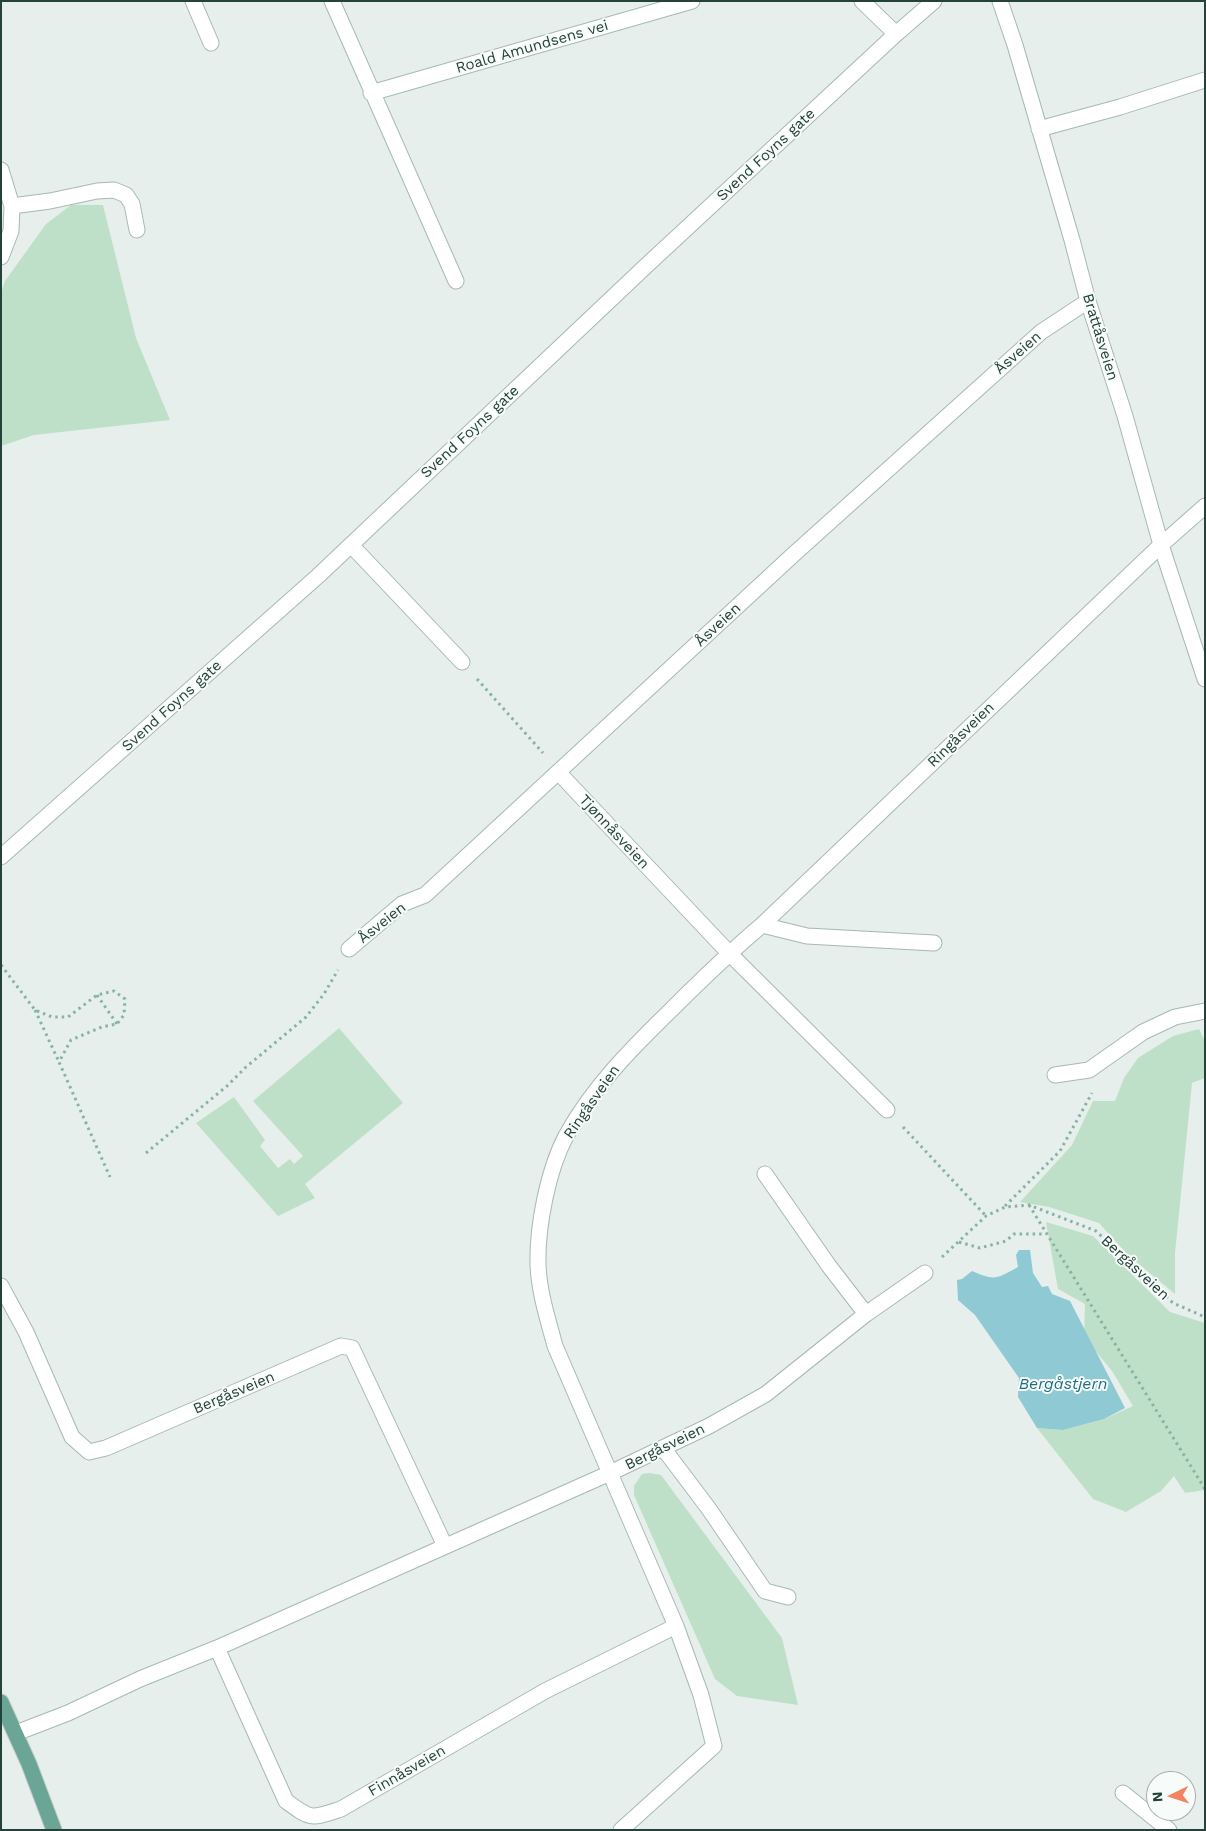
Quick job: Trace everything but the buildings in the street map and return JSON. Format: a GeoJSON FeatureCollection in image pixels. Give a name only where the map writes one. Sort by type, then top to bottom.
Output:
{"type":"FeatureCollection","features":[{"type":"Feature","properties":{"kind":"main road"},"geometry":{"type":"LineString","coordinates":[[1,1702],[16,1733],[54,1830]]}},
{"type":"Feature","properties":{"kind":"street"},"geometry":{"type":"LineString","coordinates":[[193,1],[211,43]]}},
{"type":"Feature","properties":{"kind":"street"},"geometry":{"type":"LineString","coordinates":[[332,1],[371,93],[456,281]]}},
{"type":"Feature","properties":{"kind":"street","name":"Roald Amundsens vei"},"geometry":{"type":"LineString","coordinates":[[371,93],[692,1]]}},
{"type":"Feature","properties":{"kind":"street"},"geometry":{"type":"LineString","coordinates":[[862,1],[896,34]]}},
{"type":"Feature","properties":{"kind":"street","name":"Svend Foyns gate"},"geometry":{"type":"LineString","coordinates":[[1,857],[351,545],[640,272],[934,1]]}},
{"type":"Feature","properties":{"kind":"street","name":"Brattåsveien"},"geometry":{"type":"LineString","coordinates":[[1000,1],[1016,45],[1088,301],[1124,416],[1161,545],[1205,679]]}},
{"type":"Feature","properties":{"kind":"street"},"geometry":{"type":"LineString","coordinates":[[1039,129],[1120,107],[1205,80]]}},
{"type":"Feature","properties":{"kind":"street"},"geometry":{"type":"LineString","coordinates":[[1,257],[11,231],[12,206],[3,173]]}},
{"type":"Feature","properties":{"kind":"street"},"geometry":{"type":"LineString","coordinates":[[12,206],[50,201],[97,191],[114,190],[126,196],[132,204],[137,230]]}},
{"type":"Feature","properties":{"kind":"street","name":"Åsveien"},"geometry":{"type":"LineString","coordinates":[[349,949],[402,904],[425,895],[794,554],[1041,332],[1088,301]]}},
{"type":"Feature","properties":{"kind":"street"},"geometry":{"type":"LineString","coordinates":[[1161,545],[1205,506]]}},
{"type":"Feature","properties":{"kind":"street"},"geometry":{"type":"LineString","coordinates":[[351,545],[462,662]]}},
{"type":"Feature","properties":{"kind":"street","name":"Ringåsveien"},"geometry":{"type":"LineString","coordinates":[[610,1473],[555,1346],[543,1300],[538,1265],[542,1216],[551,1175],[566,1136],[587,1103],[626,1055],[729,953],[762,925],[1161,545]]}},
{"type":"Feature","properties":{"kind":"street","name":"Tjønnåsveien"},"geometry":{"type":"LineString","coordinates":[[559,773],[729,953],[887,1110]]}},
{"type":"Feature","properties":{"kind":"street"},"geometry":{"type":"LineString","coordinates":[[762,925],[808,936],[934,943]]}},
{"type":"Feature","properties":{"kind":"street"},"geometry":{"type":"LineString","coordinates":[[1055,1075],[1089,1070],[1143,1032],[1175,1016],[1205,1011]]}},
{"type":"Feature","properties":{"kind":"street"},"geometry":{"type":"LineString","coordinates":[[765,1174],[866,1314]]}},
{"type":"Feature","properties":{"kind":"street","name":"Bergåsveien"},"geometry":{"type":"LineString","coordinates":[[16,1733],[68,1713],[140,1679],[217,1648],[610,1473],[709,1426],[766,1394],[866,1314],[925,1273]]}},
{"type":"Feature","properties":{"kind":"street","name":"Bergåsveien"},"geometry":{"type":"LineString","coordinates":[[1,1286],[26,1332],[72,1438],[89,1452],[106,1448],[341,1346],[352,1348],[445,1546]]}},
{"type":"Feature","properties":{"kind":"street"},"geometry":{"type":"LineString","coordinates":[[663,1448],[709,1509],[765,1591],[788,1597]]}},
{"type":"Feature","properties":{"kind":"street"},"geometry":{"type":"LineString","coordinates":[[610,1473],[676,1626],[701,1695],[714,1746],[621,1830]]}},
{"type":"Feature","properties":{"kind":"street","name":"Finnåsveien"},"geometry":{"type":"LineString","coordinates":[[217,1648],[286,1801],[307,1816],[318,1816],[341,1810],[545,1691],[676,1626]]}},
{"type":"Feature","properties":{"kind":"street"},"geometry":{"type":"LineString","coordinates":[[1123,1793],[1169,1830]]}},
{"type":"Feature","properties":{"kind":"path"},"geometry":{"type":"LineString","coordinates":[[462,662],[559,773]]}},
{"type":"Feature","properties":{"kind":"path"},"geometry":{"type":"LineString","coordinates":[[146,1153],[306,1017],[324,994],[349,949]]}},
{"type":"Feature","properties":{"kind":"path"},"geometry":{"type":"LineString","coordinates":[[1,965],[35,1010],[110,1177]]}},
{"type":"Feature","properties":{"kind":"path"},"geometry":{"type":"LineString","coordinates":[[35,1010],[52,1017],[68,1017],[97,995],[114,991],[125,999],[124,1015],[117,1024],[102,1027],[71,1040],[59,1062]]}},
{"type":"Feature","properties":{"kind":"path"},"geometry":{"type":"LineString","coordinates":[[97,995],[117,1024]]}},
{"type":"Feature","properties":{"kind":"path"},"geometry":{"type":"LineString","coordinates":[[1005,1207],[1060,1151],[1093,1092]]}},
{"type":"Feature","properties":{"kind":"path"},"geometry":{"type":"LineString","coordinates":[[887,1110],[986,1216]]}},
{"type":"Feature","properties":{"kind":"path"},"geometry":{"type":"LineString","coordinates":[[1029,1205],[1205,1489]]}},
{"type":"Feature","properties":{"kind":"path","name":"Bergåsveien"},"geometry":{"type":"LineString","coordinates":[[925,1273],[986,1216],[1005,1207],[1029,1205],[1096,1231],[1173,1303],[1205,1317]]}},
{"type":"Feature","properties":{"kind":"path"},"geometry":{"type":"LineString","coordinates":[[960,1242],[980,1248],[1006,1240],[1014,1234],[1046,1234]]}},
{"type":"Feature","properties":{"kind":"green space"},"geometry":{"type":"Polygon","coordinates":[[[71,205],[103,205],[136,338],[170,420],[34,435],[1,446],[1,293],[5,281],[46,224],[71,205]]]}},
{"type":"Feature","properties":{"kind":"green space"},"geometry":{"type":"Polygon","coordinates":[[[339,1028],[403,1103],[305,1184],[315,1198],[278,1216],[196,1123],[234,1097],[265,1140],[260,1146],[278,1168],[290,1159],[294,1164],[303,1156],[253,1101],[339,1028]]]}},
{"type":"Feature","properties":{"kind":"green space"},"geometry":{"type":"Polygon","coordinates":[[[1199,1029],[1205,1041],[1205,1078],[1192,1083],[1175,1253],[1175,1294],[1128,1255],[1099,1223],[1049,1207],[1020,1202],[1072,1145],[1093,1101],[1115,1101],[1124,1078],[1138,1058],[1173,1036],[1199,1029]]]}},
{"type":"Feature","properties":{"kind":"green space"},"geometry":{"type":"Polygon","coordinates":[[[1046,1222],[1093,1236],[1170,1312],[1205,1323],[1205,1490],[1185,1493],[1174,1476],[1161,1491],[1126,1512],[1093,1499],[1037,1428],[1063,1430],[1104,1419],[1133,1406],[1112,1371],[1084,1337],[1085,1304],[1058,1289],[1046,1222]]]}},
{"type":"Feature","properties":{"kind":"green space"},"geometry":{"type":"Polygon","coordinates":[[[642,1474],[661,1475],[782,1638],[798,1705],[737,1696],[715,1679],[634,1495],[634,1486],[642,1474]]]}},
{"type":"Feature","properties":{"kind":"water","name":"Bergåstjern"},"geometry":{"type":"Polygon","coordinates":[[[1019,1250],[1030,1250],[1033,1273],[1042,1287],[1048,1286],[1052,1294],[1070,1301],[1125,1408],[1104,1419],[1063,1430],[1037,1428],[1018,1397],[1019,1378],[975,1315],[958,1300],[957,1280],[962,1279],[972,1271],[991,1277],[1005,1274],[1018,1267],[1016,1255],[1019,1250]]]}}]}
